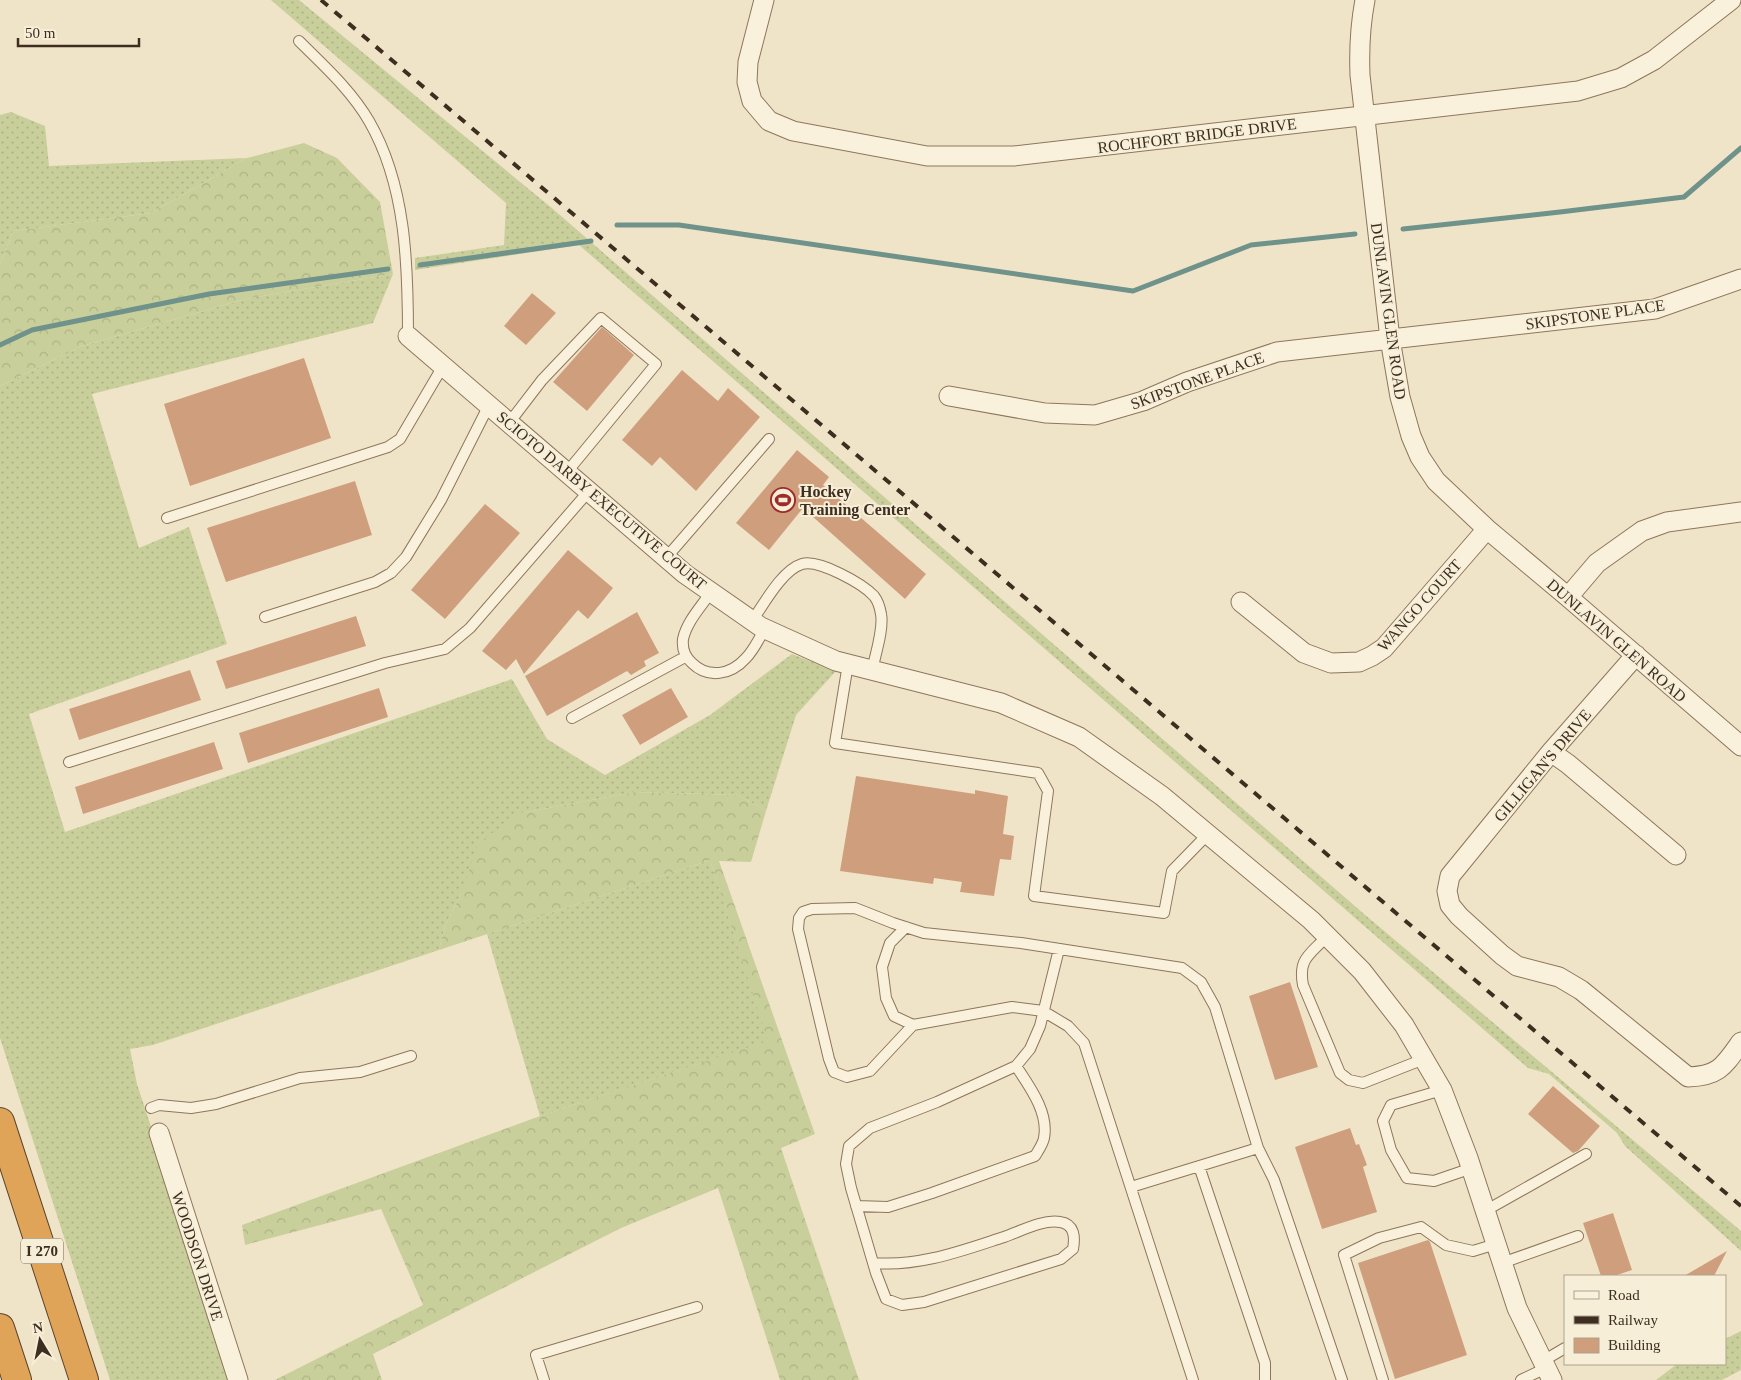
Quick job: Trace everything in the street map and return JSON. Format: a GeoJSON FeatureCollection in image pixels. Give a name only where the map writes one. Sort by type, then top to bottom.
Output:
{"type":"FeatureCollection","features":[{"type":"Feature","properties":{"kind":"highway","name":"I 270"},"geometry":{"type":"LineString","coordinates":[[0,1122],[84,1380]]}},
{"type":"Feature","properties":{"kind":"highway"},"geometry":{"type":"LineString","coordinates":[[0,1328],[17,1380]]}},
{"type":"Feature","properties":{"kind":"street","name":"ROCHFORT BRIDGE DRIVE"},"geometry":{"type":"LineString","coordinates":[[764,0],[748,62],[746,82],[752,101],[769,121],[793,131],[927,156],[1014,156],[1578,91],[1621,78],[1654,60],[1731,0]]}},
{"type":"Feature","properties":{"kind":"street","name":"DUNLAVIN GLEN ROAD"},"geometry":{"type":"LineString","coordinates":[[1365,0],[1359,46],[1364,115],[1390,339],[1400,397],[1410,436],[1420,457],[1436,481],[1487,530],[1741,746]]}},
{"type":"Feature","properties":{"kind":"street","name":"SKIPSTONE PLACE"},"geometry":{"type":"LineString","coordinates":[[948,396],[1045,413],[1095,415],[1143,402],[1187,382],[1277,352],[1655,309],[1741,279]]}},
{"type":"Feature","properties":{"kind":"street","name":"SCIOTO DARBY EXECUTIVE COURT"},"geometry":{"type":"LineString","coordinates":[[408,336],[685,574],[759,625],[836,661],[1001,703],[1079,737],[1162,796],[1311,920],[1362,971],[1374,986],[1404,1025],[1442,1090],[1472,1168],[1517,1308],[1547,1370]]}},
{"type":"Feature","properties":{"kind":"street"},"geometry":{"type":"LineString","coordinates":[[1568,597],[1597,563],[1642,531],[1667,522],[1741,512]]}},
{"type":"Feature","properties":{"kind":"street","name":"WANGO COURT"},"geometry":{"type":"LineString","coordinates":[[1241,602],[1314,658],[1331,663],[1359,662],[1384,648],[1487,530]]}},
{"type":"Feature","properties":{"kind":"street","name":"GILLIGAN'S DRIVE"},"geometry":{"type":"LineString","coordinates":[[1636,655],[1551,752],[1450,876],[1447,891],[1450,905],[1459,916],[1517,966],[1559,977],[1581,990],[1688,1077],[1705,1076],[1720,1069],[1741,1042]]}},
{"type":"Feature","properties":{"kind":"street"},"geometry":{"type":"LineString","coordinates":[[1551,752],[1568,764],[1676,855]]}},
{"type":"Feature","properties":{"kind":"street","name":"WOODSON DRIVE"},"geometry":{"type":"LineString","coordinates":[[159,1133],[238,1380]]}},
{"type":"Feature","properties":{"kind":"lane"},"geometry":{"type":"LineString","coordinates":[[299,41],[337,78],[369,121],[389,164],[402,218],[408,297],[408,336]]}},
{"type":"Feature","properties":{"kind":"lane"},"geometry":{"type":"LineString","coordinates":[[509,422],[542,380],[601,318],[656,364],[567,472]]}},
{"type":"Feature","properties":{"kind":"lane"},"geometry":{"type":"LineString","coordinates":[[167,518],[388,447],[400,439],[443,366]]}},
{"type":"Feature","properties":{"kind":"lane"},"geometry":{"type":"LineString","coordinates":[[265,617],[375,582],[391,573],[406,557],[441,500],[488,405]]}},
{"type":"Feature","properties":{"kind":"lane"},"geometry":{"type":"LineString","coordinates":[[666,558],[769,439]]}},
{"type":"Feature","properties":{"kind":"lane"},"geometry":{"type":"LineString","coordinates":[[69,762],[385,663],[445,649],[470,628],[589,491]]}},
{"type":"Feature","properties":{"kind":"lane"},"geometry":{"type":"LineString","coordinates":[[711,592],[687,626],[683,641],[685,657],[696,667],[710,674],[718,674],[731,670],[746,659],[771,594],[791,570],[803,563],[818,564],[838,571],[874,596],[879,604],[882,616],[872,670]]}},
{"type":"Feature","properties":{"kind":"lane"},"geometry":{"type":"LineString","coordinates":[[572,718],[685,657]]}},
{"type":"Feature","properties":{"kind":"lane"},"geometry":{"type":"LineString","coordinates":[[848,664],[835,743],[1038,773],[1048,791],[1034,896],[1164,913],[1172,871],[1208,834]]}},
{"type":"Feature","properties":{"kind":"lane"},"geometry":{"type":"LineString","coordinates":[[914,1025],[870,1072],[847,1078],[834,1072],[829,1060],[798,929],[799,918],[802,912],[812,909],[854,908],[924,933],[1021,943],[1182,968],[1201,982],[1214,1007],[1258,1148],[1274,1180],[1342,1380]]}},
{"type":"Feature","properties":{"kind":"lane"},"geometry":{"type":"LineString","coordinates":[[906,927],[890,943],[882,967],[886,998],[894,1016],[914,1025],[1012,1007],[1043,1011],[1068,1026],[1084,1042],[1193,1380]]}},
{"type":"Feature","properties":{"kind":"lane"},"geometry":{"type":"LineString","coordinates":[[1328,936],[1303,962],[1300,971],[1303,985],[1340,1072],[1349,1080],[1363,1083],[1424,1059]]}},
{"type":"Feature","properties":{"kind":"lane"},"geometry":{"type":"LineString","coordinates":[[873,1263],[917,1263],[1044,1223],[1061,1222],[1070,1226],[1075,1237],[1073,1249],[1061,1259],[924,1302],[902,1305],[886,1299],[873,1263],[856,1206],[846,1164],[849,1146],[870,1128],[937,1102],[1016,1066],[1030,1049],[1040,1026],[1060,949]]}},
{"type":"Feature","properties":{"kind":"lane"},"geometry":{"type":"LineString","coordinates":[[151,1108],[159,1105],[191,1108],[216,1104],[300,1078],[360,1072],[411,1056]]}},
{"type":"Feature","properties":{"kind":"lane"},"geometry":{"type":"LineString","coordinates":[[856,1206],[888,1207],[1035,1156],[1044,1138],[1043,1117],[1032,1091],[1016,1066]]}},
{"type":"Feature","properties":{"kind":"lane"},"geometry":{"type":"LineString","coordinates":[[1442,1090],[1391,1105],[1383,1121],[1391,1150],[1407,1178],[1434,1181],[1472,1168]]}},
{"type":"Feature","properties":{"kind":"lane"},"geometry":{"type":"LineString","coordinates":[[1130,1187],[1258,1148]]}},
{"type":"Feature","properties":{"kind":"lane"},"geometry":{"type":"LineString","coordinates":[[1485,1211],[1586,1154]]}},
{"type":"Feature","properties":{"kind":"lane"},"geometry":{"type":"LineString","coordinates":[[1199,1166],[1265,1363],[1265,1380]]}},
{"type":"Feature","properties":{"kind":"lane"},"geometry":{"type":"LineString","coordinates":[[1383,1380],[1344,1255],[1379,1238],[1422,1227],[1446,1245],[1473,1251],[1496,1244]]}},
{"type":"Feature","properties":{"kind":"lane"},"geometry":{"type":"LineString","coordinates":[[1502,1263],[1578,1236]]}},
{"type":"Feature","properties":{"kind":"lane"},"geometry":{"type":"LineString","coordinates":[[544,1380],[536,1355],[696,1307]]}},
{"type":"Feature","properties":{"kind":"lane"},"geometry":{"type":"LineString","coordinates":[[1520,1380],[1547,1370],[1564,1349]]}},
{"type":"Feature","properties":{"kind":"green space"},"geometry":{"type":"Polygon","coordinates":[[[271,0],[299,0],[553,209],[1364,914],[1741,1231],[1741,1251],[1625,1146],[1617,1133],[1549,1074],[1528,1068],[579,245],[415,270],[415,258],[504,245],[506,203],[271,0]]]}},
{"type":"Feature","properties":{"kind":"green space"},"geometry":{"type":"Polygon","coordinates":[[[11,112],[45,126],[49,166],[247,158],[151,213],[13,231],[0,265],[0,115],[11,112]]]}},
{"type":"Feature","properties":{"kind":"green space"},"geometry":{"type":"Polygon","coordinates":[[[304,143],[337,158],[380,202],[393,274],[245,299],[82,346],[0,386],[0,265],[13,231],[151,213],[247,158],[304,143]]]}},
{"type":"Feature","properties":{"kind":"green space"},"geometry":{"type":"Polygon","coordinates":[[[393,274],[373,323],[92,394],[139,548],[189,527],[227,644],[29,714],[65,832],[512,679],[547,739],[605,775],[710,715],[792,654],[836,671],[796,715],[766,811],[738,795],[635,792],[521,813],[462,892],[445,926],[439,950],[153,1045],[130,1049],[137,1084],[234,1380],[110,1380],[0,1038],[0,386],[82,346],[245,299],[393,274]]]}},
{"type":"Feature","properties":{"kind":"green space"},"geometry":{"type":"Polygon","coordinates":[[[635,792],[738,795],[766,811],[751,862],[719,861],[815,1134],[781,1148],[859,1380],[780,1380],[718,1188],[621,1228],[373,1354],[382,1380],[275,1380],[423,1305],[381,1209],[245,1245],[242,1225],[540,1116],[768,1041],[710,860],[439,950],[445,926],[462,892],[478,843],[521,813],[635,792]]]}},
{"type":"Feature","properties":{"kind":"green space"},"geometry":{"type":"Polygon","coordinates":[[[710,860],[769,1041],[540,1116],[487,934],[710,860]]]}},
{"type":"Feature","properties":{"kind":"green space"},"geometry":{"type":"Polygon","coordinates":[[[1741,1331],[1741,1370],[1722,1380],[1656,1380],[1676,1365],[1726,1365],[1726,1338],[1741,1331]]]}},
{"type":"Feature","properties":{"kind":"building"},"geometry":{"type":"Polygon","coordinates":[[[532,293],[556,313],[526,345],[504,326],[532,293]]]}},
{"type":"Feature","properties":{"kind":"building"},"geometry":{"type":"Polygon","coordinates":[[[602,327],[634,355],[587,411],[553,382],[602,327]]]}},
{"type":"Feature","properties":{"kind":"building"},"geometry":{"type":"Polygon","coordinates":[[[304,358],[331,438],[190,486],[164,404],[304,358]]]}},
{"type":"Feature","properties":{"kind":"building"},"geometry":{"type":"Polygon","coordinates":[[[682,370],[718,401],[728,388],[760,417],[696,491],[660,457],[652,466],[622,440],[682,370]]]}},
{"type":"Feature","properties":{"kind":"building"},"geometry":{"type":"Polygon","coordinates":[[[797,450],[829,477],[823,485],[926,574],[905,599],[803,508],[769,550],[736,523],[797,450]]]}},
{"type":"Feature","properties":{"kind":"building"},"geometry":{"type":"Polygon","coordinates":[[[355,481],[372,535],[226,582],[207,528],[355,481]]]}},
{"type":"Feature","properties":{"kind":"building"},"geometry":{"type":"Polygon","coordinates":[[[485,504],[520,533],[445,619],[411,590],[485,504]]]}},
{"type":"Feature","properties":{"kind":"building"},"geometry":{"type":"Polygon","coordinates":[[[568,550],[613,588],[588,619],[578,610],[524,674],[516,659],[506,670],[482,651],[568,550]]]}},
{"type":"Feature","properties":{"kind":"building"},"geometry":{"type":"Polygon","coordinates":[[[637,612],[659,653],[644,661],[646,666],[631,675],[627,671],[547,716],[525,676],[637,612]]]}},
{"type":"Feature","properties":{"kind":"building"},"geometry":{"type":"Polygon","coordinates":[[[356,616],[366,646],[226,689],[216,661],[356,616]]]}},
{"type":"Feature","properties":{"kind":"building"},"geometry":{"type":"Polygon","coordinates":[[[190,670],[201,700],[79,740],[69,709],[190,670]]]}},
{"type":"Feature","properties":{"kind":"building"},"geometry":{"type":"Polygon","coordinates":[[[379,688],[388,717],[248,763],[239,733],[379,688]]]}},
{"type":"Feature","properties":{"kind":"building"},"geometry":{"type":"Polygon","coordinates":[[[671,688],[688,717],[640,745],[622,715],[671,688]]]}},
{"type":"Feature","properties":{"kind":"building"},"geometry":{"type":"Polygon","coordinates":[[[214,742],[223,769],[83,814],[75,787],[214,742]]]}},
{"type":"Feature","properties":{"kind":"building"},"geometry":{"type":"Polygon","coordinates":[[[856,776],[975,794],[975,790],[1008,796],[1003,834],[1014,836],[1011,860],[1000,859],[994,896],[960,892],[962,882],[934,878],[933,884],[840,871],[856,776]]]}},
{"type":"Feature","properties":{"kind":"building"},"geometry":{"type":"Polygon","coordinates":[[[1290,982],[1318,1067],[1275,1080],[1249,996],[1290,982]]]}},
{"type":"Feature","properties":{"kind":"building"},"geometry":{"type":"Polygon","coordinates":[[[1553,1086],[1600,1126],[1578,1151],[1573,1153],[1528,1114],[1553,1086]]]}},
{"type":"Feature","properties":{"kind":"building"},"geometry":{"type":"Polygon","coordinates":[[[1350,1128],[1356,1145],[1359,1144],[1367,1165],[1363,1167],[1377,1212],[1322,1229],[1295,1147],[1350,1128]]]}},
{"type":"Feature","properties":{"kind":"building"},"geometry":{"type":"Polygon","coordinates":[[[1613,1213],[1632,1270],[1617,1275],[1601,1275],[1583,1223],[1613,1213]]]}},
{"type":"Feature","properties":{"kind":"building"},"geometry":{"type":"Polygon","coordinates":[[[1428,1240],[1467,1355],[1395,1379],[1358,1263],[1428,1240]]]}},
{"type":"Feature","properties":{"kind":"building"},"geometry":{"type":"Polygon","coordinates":[[[1727,1251],[1715,1275],[1686,1275],[1727,1251]]]}},
{"type":"Feature","properties":{"kind":"waterway"},"geometry":{"type":"LineString","coordinates":[[1403,229],[1684,197],[1741,148]]}},
{"type":"Feature","properties":{"kind":"waterway"},"geometry":{"type":"LineString","coordinates":[[617,225],[679,225],[1133,291],[1251,245],[1355,234]]}},
{"type":"Feature","properties":{"kind":"waterway"},"geometry":{"type":"LineString","coordinates":[[420,265],[591,241]]}},
{"type":"Feature","properties":{"kind":"waterway"},"geometry":{"type":"LineString","coordinates":[[0,345],[32,330],[209,294],[388,269]]}},
{"type":"Feature","properties":{"kind":"railway"},"geometry":{"type":"LineString","coordinates":[[321,0],[1741,1206]]}},
{"type":"Feature","properties":{"kind":"place","name":"Hockey Training Center"},"geometry":{"type":"Point","coordinates":[783,500]}}]}
